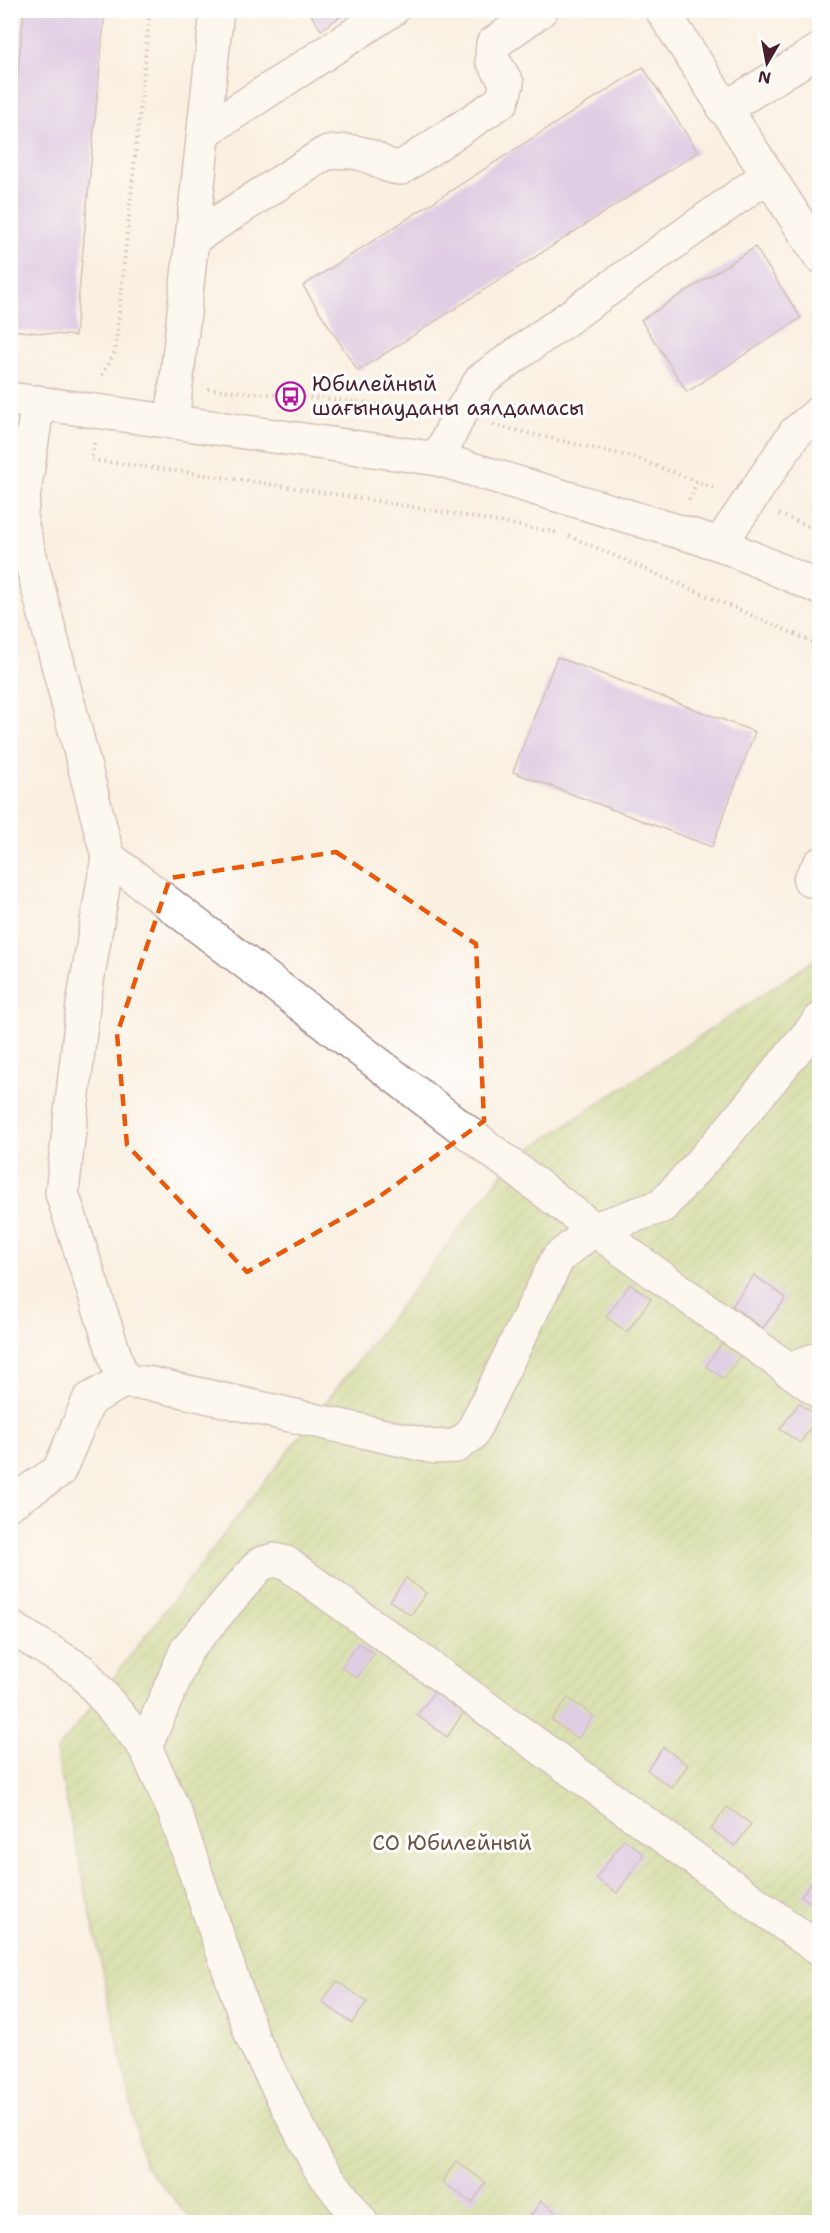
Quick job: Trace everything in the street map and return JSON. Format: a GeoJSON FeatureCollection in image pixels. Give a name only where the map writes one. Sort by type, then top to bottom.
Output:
{"type":"FeatureCollection","features":[{"type":"Feature","properties":{"kind":"lane"},"geometry":{"type":"LineString","coordinates":[[172,422],[217,10]]}},
{"type":"Feature","properties":{"kind":"lane"},"geometry":{"type":"LineString","coordinates":[[204,132],[392,10]]}},
{"type":"Feature","properties":{"kind":"lane"},"geometry":{"type":"LineString","coordinates":[[192,239],[324,154],[347,150],[369,155],[385,166],[401,168],[502,101],[507,83],[492,59],[493,44],[541,10]]}},
{"type":"Feature","properties":{"kind":"lane"},"geometry":{"type":"LineString","coordinates":[[662,10],[819,255]]}},
{"type":"Feature","properties":{"kind":"lane"},"geometry":{"type":"LineString","coordinates":[[724,109],[819,50]]}},
{"type":"Feature","properties":{"kind":"lane"},"geometry":{"type":"LineString","coordinates":[[438,459],[458,417],[481,380],[767,176]]}},
{"type":"Feature","properties":{"kind":"lane"},"geometry":{"type":"LineString","coordinates":[[123,1381],[62,1193],[82,1005],[108,857],[20,518],[25,401],[438,459],[720,544],[819,588]]}},
{"type":"Feature","properties":{"kind":"lane"},"geometry":{"type":"LineString","coordinates":[[720,544],[795,433],[819,412]]}},
{"type":"Feature","properties":{"kind":"lane"},"geometry":{"type":"LineString","coordinates":[[108,857],[594,1229],[819,1392]]}},
{"type":"Feature","properties":{"kind":"lane"},"geometry":{"type":"LineString","coordinates":[[10,1503],[59,1471],[89,1400],[123,1381],[152,1384],[434,1448],[456,1446],[471,1435],[558,1258],[594,1229],[662,1206],[728,1132],[819,1020]]}},
{"type":"Feature","properties":{"kind":"lane"},"geometry":{"type":"LineString","coordinates":[[788,1370],[819,1358]]}},
{"type":"Feature","properties":{"kind":"lane"},"geometry":{"type":"LineString","coordinates":[[145,1747],[187,1649],[260,1564],[274,1560],[286,1563],[819,1950]]}},
{"type":"Feature","properties":{"kind":"lane"},"geometry":{"type":"LineString","coordinates":[[10,1627],[82,1671],[145,1747],[175,1813],[254,2039],[318,2165],[362,2223]]}},
{"type":"Feature","properties":{"kind":"path"},"geometry":{"type":"LineString","coordinates":[[102,375],[115,352],[150,10]]}},
{"type":"Feature","properties":{"kind":"path"},"geometry":{"type":"LineString","coordinates":[[99,411],[91,460],[277,484],[566,535],[819,645]]}},
{"type":"Feature","properties":{"kind":"highlighted area"},"geometry":{"type":"Polygon","coordinates":[[[336,852],[476,944],[484,1121],[376,1199],[247,1272],[127,1145],[117,1034],[170,878],[336,852]]]}},
{"type":"Feature","properties":{"kind":"green space","name":"СО Юбилейный"},"geometry":{"type":"Polygon","coordinates":[[[819,957],[819,2222],[194,2222],[144,2165],[56,1752],[512,1161],[819,957]]]}},
{"type":"Feature","properties":{"kind":"building"},"geometry":{"type":"Polygon","coordinates":[[[24,10],[105,10],[75,336],[10,330],[10,153],[24,10]]]}},
{"type":"Feature","properties":{"kind":"building"},"geometry":{"type":"Polygon","coordinates":[[[308,10],[350,10],[321,30],[308,10]]]}},
{"type":"Feature","properties":{"kind":"building"},"geometry":{"type":"Polygon","coordinates":[[[643,67],[698,152],[358,371],[303,286],[643,67]]]}},
{"type":"Feature","properties":{"kind":"building"},"geometry":{"type":"Polygon","coordinates":[[[755,247],[801,318],[687,392],[641,320],[755,247]]]}},
{"type":"Feature","properties":{"kind":"building"},"geometry":{"type":"Polygon","coordinates":[[[557,657],[755,732],[712,847],[513,772],[557,657]]]}},
{"type":"Feature","properties":{"kind":"building"},"geometry":{"type":"Polygon","coordinates":[[[754,1275],[786,1298],[763,1328],[732,1306],[754,1275]]]}},
{"type":"Feature","properties":{"kind":"building"},"geometry":{"type":"Polygon","coordinates":[[[630,1284],[651,1299],[627,1332],[606,1317],[630,1284]]]}},
{"type":"Feature","properties":{"kind":"building"},"geometry":{"type":"Polygon","coordinates":[[[722,1343],[740,1356],[724,1379],[706,1366],[722,1343]]]}},
{"type":"Feature","properties":{"kind":"building"},"geometry":{"type":"Polygon","coordinates":[[[799,1403],[818,1417],[800,1443],[780,1429],[799,1403]]]}},
{"type":"Feature","properties":{"kind":"building"},"geometry":{"type":"Polygon","coordinates":[[[406,1578],[426,1593],[411,1615],[390,1601],[406,1578]]]}},
{"type":"Feature","properties":{"kind":"building"},"geometry":{"type":"Polygon","coordinates":[[[358,1643],[374,1654],[357,1678],[341,1667],[358,1643]]]}},
{"type":"Feature","properties":{"kind":"building"},"geometry":{"type":"Polygon","coordinates":[[[435,1691],[464,1712],[447,1737],[417,1715],[435,1691]]]}},
{"type":"Feature","properties":{"kind":"building"},"geometry":{"type":"Polygon","coordinates":[[[568,1698],[594,1716],[578,1739],[552,1720],[568,1698]]]}},
{"type":"Feature","properties":{"kind":"building"},"geometry":{"type":"Polygon","coordinates":[[[663,1747],[688,1765],[672,1788],[647,1770],[663,1747]]]}},
{"type":"Feature","properties":{"kind":"building"},"geometry":{"type":"Polygon","coordinates":[[[727,1807],[751,1824],[735,1846],[711,1829],[727,1807]]]}},
{"type":"Feature","properties":{"kind":"building"},"geometry":{"type":"Polygon","coordinates":[[[624,1839],[644,1854],[617,1893],[596,1878],[624,1839]]]}},
{"type":"Feature","properties":{"kind":"building"},"geometry":{"type":"Polygon","coordinates":[[[820,1871],[820,1909],[801,1896],[820,1871]]]}},
{"type":"Feature","properties":{"kind":"building"},"geometry":{"type":"Polygon","coordinates":[[[337,1981],[367,2002],[352,2023],[322,2002],[337,1981]]]}},
{"type":"Feature","properties":{"kind":"building"},"geometry":{"type":"Polygon","coordinates":[[[456,2161],[486,2183],[472,2203],[442,2182],[456,2161]]]}},
{"type":"Feature","properties":{"kind":"building"},"geometry":{"type":"Polygon","coordinates":[[[541,2201],[567,2220],[565,2222],[526,2222],[541,2201]]]}},
{"type":"Feature","properties":{"kind":"place","name":"Юбилейный шағынауданы аялдамасы"},"geometry":{"type":"Point","coordinates":[291,396]}}]}
